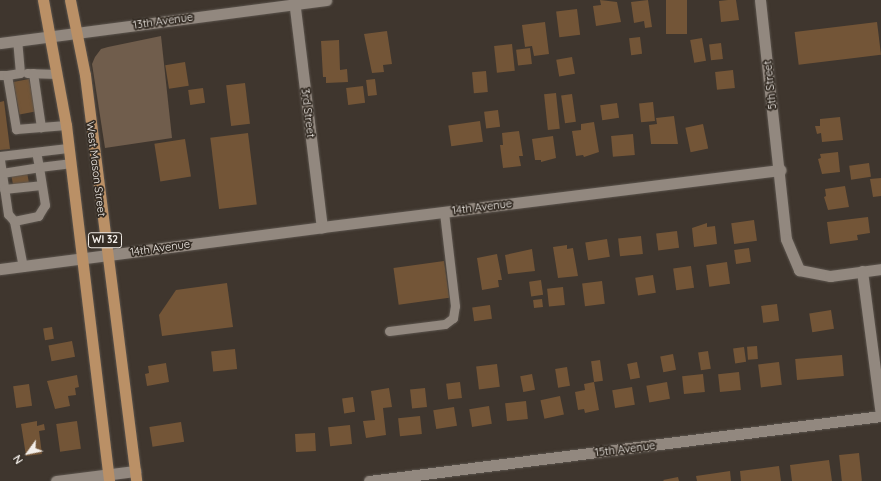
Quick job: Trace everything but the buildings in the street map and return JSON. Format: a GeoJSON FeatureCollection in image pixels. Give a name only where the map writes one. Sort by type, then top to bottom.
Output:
{"type":"FeatureCollection","features":[{"type":"Feature","properties":{"kind":"main road","name":"WI 32"},"geometry":{"type":"LineString","coordinates":[[43,0],[66,126],[109,478]]}},
{"type":"Feature","properties":{"kind":"main road","name":"West Mason Street"},"geometry":{"type":"LineString","coordinates":[[70,0],[85,74],[135,476]]}},
{"type":"Feature","properties":{"kind":"street","name":"13th Avenue"},"geometry":{"type":"LineString","coordinates":[[0,43],[294,2],[326,0]]}},
{"type":"Feature","properties":{"kind":"street","name":"5th Street"},"geometry":{"type":"LineString","coordinates":[[760,0],[780,170]]}},
{"type":"Feature","properties":{"kind":"street","name":"3rd Street"},"geometry":{"type":"LineString","coordinates":[[294,2],[322,227]]}},
{"type":"Feature","properties":{"kind":"street","name":"14th Avenue"},"geometry":{"type":"LineString","coordinates":[[0,269],[780,170]]}},
{"type":"Feature","properties":{"kind":"street"},"geometry":{"type":"LineString","coordinates":[[780,170],[786,240],[799,270],[830,276],[881,269]]}},
{"type":"Feature","properties":{"kind":"street"},"geometry":{"type":"LineString","coordinates":[[862,272],[881,416]]}},
{"type":"Feature","properties":{"kind":"street","name":"15th Avenue"},"geometry":{"type":"LineString","coordinates":[[369,481],[881,416]]}},
{"type":"Feature","properties":{"kind":"street"},"geometry":{"type":"LineString","coordinates":[[56,481],[135,476]]}},
{"type":"Feature","properties":{"kind":"lane"},"geometry":{"type":"LineString","coordinates":[[17,40],[20,73]]}},
{"type":"Feature","properties":{"kind":"lane"},"geometry":{"type":"LineString","coordinates":[[57,74],[20,73],[4,75],[16,129],[66,126]]}},
{"type":"Feature","properties":{"kind":"lane"},"geometry":{"type":"LineString","coordinates":[[33,73],[40,127]]}},
{"type":"Feature","properties":{"kind":"lane"},"geometry":{"type":"LineString","coordinates":[[0,156],[68,148]]}},
{"type":"Feature","properties":{"kind":"lane"},"geometry":{"type":"LineString","coordinates":[[14,221],[38,216],[45,205],[36,152]]}},
{"type":"Feature","properties":{"kind":"lane"},"geometry":{"type":"LineString","coordinates":[[0,160],[8,214],[14,221],[22,266]]}},
{"type":"Feature","properties":{"kind":"lane"},"geometry":{"type":"LineString","coordinates":[[2,173],[70,163]]}},
{"type":"Feature","properties":{"kind":"lane"},"geometry":{"type":"LineString","coordinates":[[4,189],[41,185]]}},
{"type":"Feature","properties":{"kind":"lane"},"geometry":{"type":"LineString","coordinates":[[389,331],[445,324],[453,318],[455,306],[444,212]]}},
{"type":"Feature","properties":{"kind":"shaded area"},"geometry":{"type":"Polygon","coordinates":[[[161,36],[172,138],[105,148],[92,64],[95,57],[101,49],[161,36]]]}}]}
